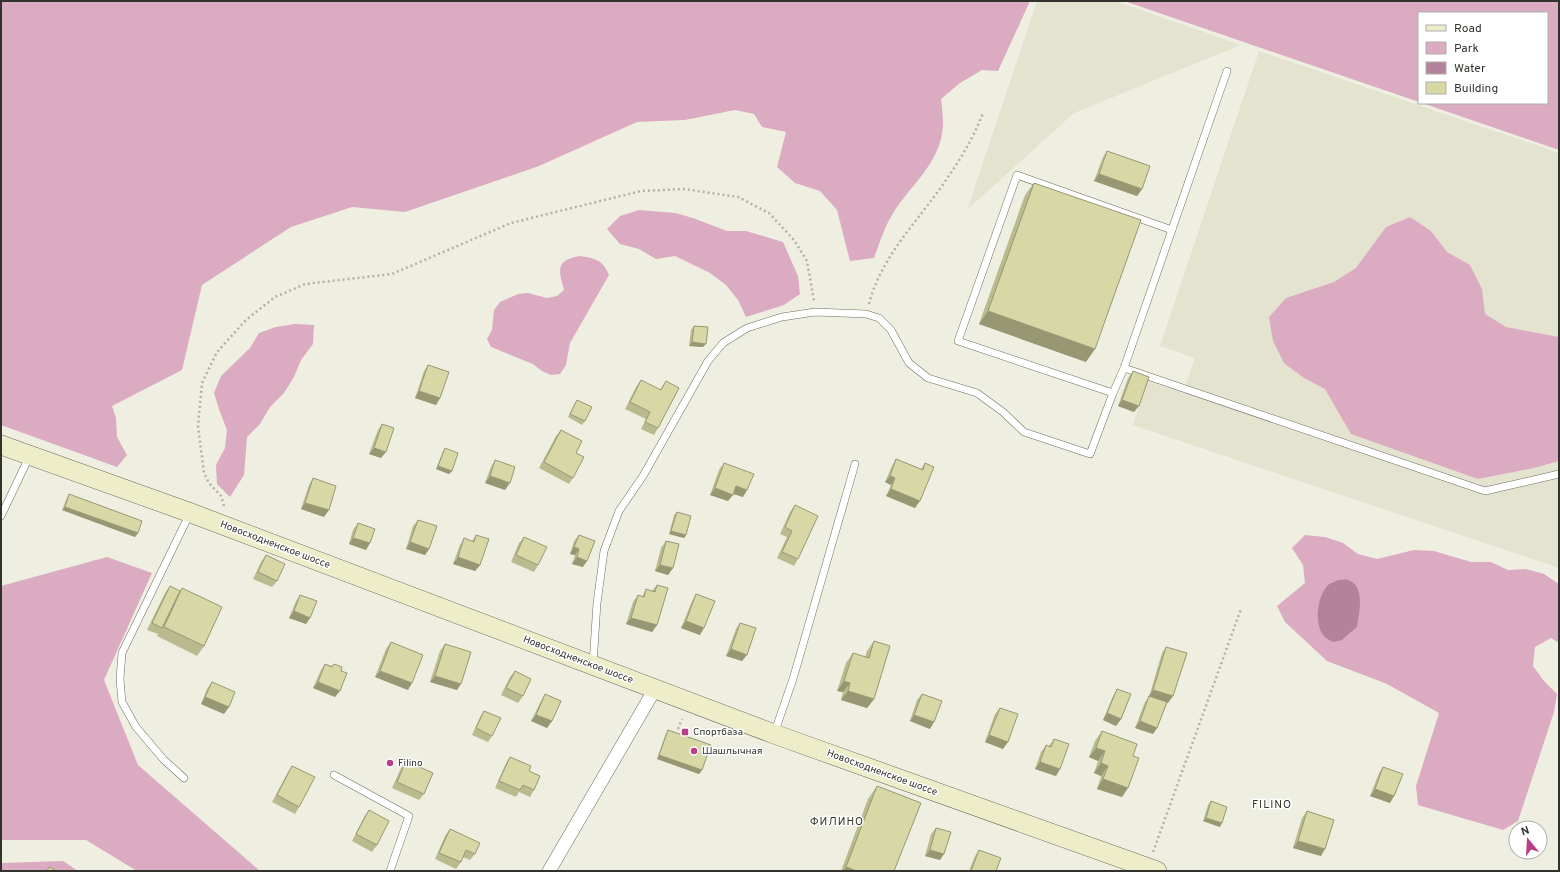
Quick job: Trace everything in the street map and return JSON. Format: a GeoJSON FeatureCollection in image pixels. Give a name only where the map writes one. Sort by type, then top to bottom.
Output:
{"type":"FeatureCollection","features":[{"type":"Feature","properties":{"kind":"main road","name":"Новосходненское шоссе"},"geometry":{"type":"LineString","coordinates":[[1,445],[220,524],[774,734],[1154,864]]}},
{"type":"Feature","properties":{"kind":"street"},"geometry":{"type":"LineString","coordinates":[[549,871],[655,689]]}},
{"type":"Feature","properties":{"kind":"lane"},"geometry":{"type":"LineString","coordinates":[[592,666],[596,603],[604,551],[619,510],[647,470],[708,361],[723,343],[748,328],[782,317],[815,312],[866,314],[879,318],[891,330],[909,363],[928,378],[977,392],[1024,432],[1090,454],[1124,368],[1227,71]]}},
{"type":"Feature","properties":{"kind":"lane"},"geometry":{"type":"LineString","coordinates":[[1113,393],[958,341],[1017,175],[1172,230]]}},
{"type":"Feature","properties":{"kind":"lane"},"geometry":{"type":"LineString","coordinates":[[1124,368],[1485,491],[1559,474]]}},
{"type":"Feature","properties":{"kind":"lane"},"geometry":{"type":"LineString","coordinates":[[1,516],[30,455]]}},
{"type":"Feature","properties":{"kind":"lane"},"geometry":{"type":"LineString","coordinates":[[774,734],[793,679],[855,464]]}},
{"type":"Feature","properties":{"kind":"lane"},"geometry":{"type":"LineString","coordinates":[[184,778],[164,760],[136,727],[122,702],[120,679],[122,653],[190,513]]}},
{"type":"Feature","properties":{"kind":"lane"},"geometry":{"type":"LineString","coordinates":[[334,775],[409,816],[390,871]]}},
{"type":"Feature","properties":{"kind":"path"},"geometry":{"type":"LineString","coordinates":[[866,314],[873,287],[897,246],[944,183],[973,138],[983,113]]}},
{"type":"Feature","properties":{"kind":"path"},"geometry":{"type":"LineString","coordinates":[[220,524],[224,513],[224,506],[221,496],[209,483],[204,473],[198,426],[202,383],[217,352],[246,320],[276,297],[305,284],[392,274],[511,223],[641,191],[685,189],[738,197],[769,213],[794,240],[807,261],[813,291],[815,312]]}},
{"type":"Feature","properties":{"kind":"path"},"geometry":{"type":"LineString","coordinates":[[1154,864],[1241,609]]}},
{"type":"Feature","properties":{"kind":"path"},"geometry":{"type":"LineString","coordinates":[[678,729],[682,719]]}},
{"type":"Feature","properties":{"kind":"shaded area"},"geometry":{"type":"Polygon","coordinates":[[[1037,1],[1115,1],[1241,45],[1074,113],[967,210],[1037,1]]]}},
{"type":"Feature","properties":{"kind":"shaded area"},"geometry":{"type":"Polygon","coordinates":[[[1259,51],[1559,153],[1559,568],[1133,425],[1147,381],[1183,393],[1195,358],[1160,346],[1259,51]]]}},
{"type":"Feature","properties":{"kind":"green space"},"geometry":{"type":"Polygon","coordinates":[[[1,1],[1030,1],[998,71],[982,70],[960,83],[941,99],[943,124],[938,149],[926,170],[891,216],[874,258],[850,261],[837,210],[820,191],[795,183],[777,167],[786,132],[762,127],[754,114],[735,110],[685,120],[637,122],[539,166],[405,212],[352,207],[291,227],[202,285],[182,370],[112,406],[116,418],[117,437],[127,455],[117,467],[1,425],[1,1]]]}},
{"type":"Feature","properties":{"kind":"green space"},"geometry":{"type":"Polygon","coordinates":[[[1124,1],[1559,1],[1559,150],[1425,104],[1548,104],[1548,12],[1418,12],[1418,102],[1124,1]]]}},
{"type":"Feature","properties":{"kind":"green space"},"geometry":{"type":"Polygon","coordinates":[[[639,210],[675,213],[727,231],[746,231],[783,242],[798,276],[800,294],[784,305],[746,317],[738,300],[726,285],[710,273],[675,256],[656,259],[639,249],[620,244],[607,229],[620,216],[639,210]]]}},
{"type":"Feature","properties":{"kind":"green space"},"geometry":{"type":"Polygon","coordinates":[[[1410,217],[1431,231],[1447,252],[1470,265],[1482,289],[1485,314],[1506,327],[1559,337],[1559,461],[1534,468],[1478,479],[1351,434],[1325,389],[1304,378],[1284,363],[1273,341],[1269,317],[1286,298],[1334,282],[1356,268],[1386,227],[1410,217]]]}},
{"type":"Feature","properties":{"kind":"green space"},"geometry":{"type":"Polygon","coordinates":[[[580,256],[602,263],[609,275],[570,343],[566,365],[560,374],[551,375],[542,371],[533,364],[491,347],[487,339],[492,330],[494,310],[500,302],[518,294],[528,293],[547,298],[557,296],[564,290],[560,271],[563,263],[567,260],[580,256]]]}},
{"type":"Feature","properties":{"kind":"green space"},"geometry":{"type":"Polygon","coordinates":[[[295,324],[314,325],[313,344],[301,360],[294,377],[284,393],[270,407],[260,424],[247,437],[244,475],[230,497],[217,484],[216,465],[225,448],[227,430],[214,393],[221,376],[250,348],[259,333],[276,327],[295,324]]]}},
{"type":"Feature","properties":{"kind":"green space"},"geometry":{"type":"Polygon","coordinates":[[[1305,535],[1325,537],[1343,543],[1358,554],[1377,559],[1414,550],[1434,551],[1471,562],[1491,562],[1508,570],[1526,569],[1544,574],[1559,584],[1559,643],[1551,638],[1535,647],[1533,666],[1544,681],[1557,694],[1554,712],[1518,820],[1508,820],[1508,827],[1503,830],[1418,805],[1416,786],[1439,713],[1387,684],[1327,661],[1285,622],[1277,606],[1305,583],[1303,565],[1292,548],[1305,535]],[[1329,584],[1324,592],[1318,609],[1342,640],[1357,627],[1329,584]]]}},
{"type":"Feature","properties":{"kind":"green space"},"geometry":{"type":"Polygon","coordinates":[[[107,557],[152,573],[104,680],[138,765],[260,871],[137,871],[86,840],[1,840],[1,586],[107,557]]]}},
{"type":"Feature","properties":{"kind":"green space"},"geometry":{"type":"Polygon","coordinates":[[[63,861],[78,871],[1,871],[1,863],[63,861]]]}},
{"type":"Feature","properties":{"kind":"water"},"geometry":{"type":"Polygon","coordinates":[[[1338,580],[1347,580],[1354,583],[1359,594],[1360,608],[1357,627],[1342,640],[1333,642],[1326,638],[1321,632],[1318,610],[1319,602],[1325,589],[1329,584],[1338,580]]]}},
{"type":"Feature","properties":{"kind":"building"},"geometry":{"type":"Polygon","coordinates":[[[1107,151],[1150,166],[1142,189],[1099,174],[1107,151]]]}},
{"type":"Feature","properties":{"kind":"building"},"geometry":{"type":"Polygon","coordinates":[[[1034,183],[1141,220],[1095,349],[988,311],[1034,183]]]}},
{"type":"Feature","properties":{"kind":"building"},"geometry":{"type":"Polygon","coordinates":[[[694,326],[708,327],[706,344],[692,342],[694,326]]]}},
{"type":"Feature","properties":{"kind":"building"},"geometry":{"type":"Polygon","coordinates":[[[428,365],[449,372],[440,398],[419,391],[428,365]]]}},
{"type":"Feature","properties":{"kind":"building"},"geometry":{"type":"Polygon","coordinates":[[[1133,371],[1149,377],[1139,406],[1122,400],[1133,371]]]}},
{"type":"Feature","properties":{"kind":"building"},"geometry":{"type":"Polygon","coordinates":[[[641,380],[661,390],[666,381],[679,388],[658,428],[645,422],[650,412],[630,402],[641,380]]]}},
{"type":"Feature","properties":{"kind":"building"},"geometry":{"type":"Polygon","coordinates":[[[577,400],[592,407],[585,421],[570,414],[577,400]]]}},
{"type":"Feature","properties":{"kind":"building"},"geometry":{"type":"Polygon","coordinates":[[[382,424],[394,428],[386,452],[374,448],[382,424]]]}},
{"type":"Feature","properties":{"kind":"building"},"geometry":{"type":"Polygon","coordinates":[[[561,430],[582,441],[576,453],[584,457],[573,478],[544,462],[561,430]]]}},
{"type":"Feature","properties":{"kind":"building"},"geometry":{"type":"Polygon","coordinates":[[[445,448],[458,453],[452,471],[438,466],[445,448]]]}},
{"type":"Feature","properties":{"kind":"building"},"geometry":{"type":"Polygon","coordinates":[[[896,459],[923,470],[925,463],[934,467],[920,501],[891,489],[895,478],[890,476],[896,459]]]}},
{"type":"Feature","properties":{"kind":"building"},"geometry":{"type":"Polygon","coordinates":[[[495,460],[515,467],[510,483],[490,476],[495,460]]]}},
{"type":"Feature","properties":{"kind":"building"},"geometry":{"type":"Polygon","coordinates":[[[724,463],[754,474],[747,490],[736,486],[733,495],[715,488],[724,463]]]}},
{"type":"Feature","properties":{"kind":"building"},"geometry":{"type":"Polygon","coordinates":[[[313,478],[336,486],[329,510],[305,503],[313,478]]]}},
{"type":"Feature","properties":{"kind":"building"},"geometry":{"type":"Polygon","coordinates":[[[69,494],[142,521],[138,533],[65,507],[69,494]]]}},
{"type":"Feature","properties":{"kind":"building"},"geometry":{"type":"Polygon","coordinates":[[[795,505],[818,516],[798,559],[782,552],[792,531],[785,527],[795,505]]]}},
{"type":"Feature","properties":{"kind":"building"},"geometry":{"type":"Polygon","coordinates":[[[677,512],[691,516],[686,535],[671,531],[677,512]]]}},
{"type":"Feature","properties":{"kind":"building"},"geometry":{"type":"Polygon","coordinates":[[[418,520],[437,526],[429,549],[410,542],[418,520]]]}},
{"type":"Feature","properties":{"kind":"building"},"geometry":{"type":"Polygon","coordinates":[[[358,523],[375,529],[370,543],[353,538],[358,523]]]}},
{"type":"Feature","properties":{"kind":"building"},"geometry":{"type":"Polygon","coordinates":[[[476,535],[489,539],[480,565],[458,557],[464,538],[474,542],[476,535]]]}},
{"type":"Feature","properties":{"kind":"building"},"geometry":{"type":"Polygon","coordinates":[[[579,535],[595,541],[587,561],[577,557],[579,549],[574,547],[579,535]]]}},
{"type":"Feature","properties":{"kind":"building"},"geometry":{"type":"Polygon","coordinates":[[[524,537],[547,547],[538,565],[516,555],[524,537]]]}},
{"type":"Feature","properties":{"kind":"building"},"geometry":{"type":"Polygon","coordinates":[[[666,541],[679,544],[673,568],[660,565],[666,541]]]}},
{"type":"Feature","properties":{"kind":"building"},"geometry":{"type":"Polygon","coordinates":[[[266,555],[285,564],[277,581],[258,572],[266,555]]]}},
{"type":"Feature","properties":{"kind":"building"},"geometry":{"type":"Polygon","coordinates":[[[657,585],[668,588],[657,625],[631,618],[638,595],[644,597],[646,589],[655,592],[657,585]]]}},
{"type":"Feature","properties":{"kind":"building"},"geometry":{"type":"Polygon","coordinates":[[[170,586],[180,591],[162,628],[152,623],[170,586]]]}},
{"type":"Feature","properties":{"kind":"building"},"geometry":{"type":"Polygon","coordinates":[[[182,588],[222,607],[204,646],[164,627],[182,588]]]}},
{"type":"Feature","properties":{"kind":"building"},"geometry":{"type":"Polygon","coordinates":[[[696,594],[715,601],[704,628],[686,621],[696,594]]]}},
{"type":"Feature","properties":{"kind":"building"},"geometry":{"type":"Polygon","coordinates":[[[300,595],[317,601],[310,618],[294,611],[300,595]]]}},
{"type":"Feature","properties":{"kind":"building"},"geometry":{"type":"Polygon","coordinates":[[[740,623],[756,628],[747,655],[731,649],[740,623]]]}},
{"type":"Feature","properties":{"kind":"building"},"geometry":{"type":"Polygon","coordinates":[[[874,641],[890,646],[874,699],[848,691],[850,683],[844,681],[853,653],[869,658],[874,641]]]}},
{"type":"Feature","properties":{"kind":"building"},"geometry":{"type":"Polygon","coordinates":[[[391,642],[423,655],[412,683],[380,671],[391,642]]]}},
{"type":"Feature","properties":{"kind":"building"},"geometry":{"type":"Polygon","coordinates":[[[445,644],[471,652],[461,684],[435,676],[445,644]]]}},
{"type":"Feature","properties":{"kind":"building"},"geometry":{"type":"Polygon","coordinates":[[[1166,647],[1187,653],[1173,696],[1153,690],[1166,647]]]}},
{"type":"Feature","properties":{"kind":"building"},"geometry":{"type":"Polygon","coordinates":[[[325,664],[332,667],[334,664],[342,667],[341,671],[347,673],[340,691],[318,682],[325,664]]]}},
{"type":"Feature","properties":{"kind":"building"},"geometry":{"type":"Polygon","coordinates":[[[515,671],[531,679],[523,696],[506,688],[515,671]]]}},
{"type":"Feature","properties":{"kind":"building"},"geometry":{"type":"Polygon","coordinates":[[[212,682],[235,692],[229,707],[205,697],[212,682]]]}},
{"type":"Feature","properties":{"kind":"building"},"geometry":{"type":"Polygon","coordinates":[[[1117,689],[1131,694],[1121,719],[1107,713],[1117,689]]]}},
{"type":"Feature","properties":{"kind":"building"},"geometry":{"type":"Polygon","coordinates":[[[545,694],[561,701],[552,721],[536,715],[545,694]]]}},
{"type":"Feature","properties":{"kind":"building"},"geometry":{"type":"Polygon","coordinates":[[[922,694],[942,701],[934,722],[914,715],[922,694]]]}},
{"type":"Feature","properties":{"kind":"building"},"geometry":{"type":"Polygon","coordinates":[[[1149,696],[1167,702],[1157,728],[1140,721],[1149,696]]]}},
{"type":"Feature","properties":{"kind":"building"},"geometry":{"type":"Polygon","coordinates":[[[1000,708],[1018,714],[1008,742],[989,735],[1000,708]]]}},
{"type":"Feature","properties":{"kind":"building"},"geometry":{"type":"Polygon","coordinates":[[[484,711],[501,718],[492,736],[476,728],[484,711]]]}},
{"type":"Feature","properties":{"kind":"building"},"geometry":{"type":"Polygon","coordinates":[[[668,730],[711,745],[702,770],[659,755],[668,730]]]}},
{"type":"Feature","properties":{"kind":"building"},"geometry":{"type":"Polygon","coordinates":[[[1102,731],[1137,744],[1133,756],[1139,758],[1128,788],[1103,779],[1108,766],[1101,763],[1105,751],[1096,748],[1102,731]]]}},
{"type":"Feature","properties":{"kind":"building"},"geometry":{"type":"Polygon","coordinates":[[[1054,739],[1069,744],[1060,769],[1040,762],[1046,745],[1051,747],[1054,739]]]}},
{"type":"Feature","properties":{"kind":"building"},"geometry":{"type":"Polygon","coordinates":[[[510,757],[531,766],[529,771],[540,776],[534,790],[523,785],[520,790],[499,781],[510,757]]]}},
{"type":"Feature","properties":{"kind":"building"},"geometry":{"type":"Polygon","coordinates":[[[406,761],[433,773],[424,794],[397,782],[406,761]]]}},
{"type":"Feature","properties":{"kind":"building"},"geometry":{"type":"Polygon","coordinates":[[[292,766],[315,777],[299,807],[277,795],[292,766]]]}},
{"type":"Feature","properties":{"kind":"building"},"geometry":{"type":"Polygon","coordinates":[[[1383,767],[1403,774],[1394,796],[1375,789],[1383,767]]]}},
{"type":"Feature","properties":{"kind":"building"},"geometry":{"type":"Polygon","coordinates":[[[877,786],[921,803],[894,871],[857,871],[846,867],[877,786]]]}},
{"type":"Feature","properties":{"kind":"building"},"geometry":{"type":"Polygon","coordinates":[[[1211,801],[1227,807],[1222,823],[1206,818],[1211,801]]]}},
{"type":"Feature","properties":{"kind":"building"},"geometry":{"type":"Polygon","coordinates":[[[369,810],[389,821],[377,845],[356,834],[369,810]]]}},
{"type":"Feature","properties":{"kind":"building"},"geometry":{"type":"Polygon","coordinates":[[[1307,811],[1334,820],[1325,849],[1298,841],[1307,811]]]}},
{"type":"Feature","properties":{"kind":"building"},"geometry":{"type":"Polygon","coordinates":[[[936,828],[951,832],[944,854],[930,850],[936,828]]]}},
{"type":"Feature","properties":{"kind":"building"},"geometry":{"type":"Polygon","coordinates":[[[450,829],[480,843],[475,854],[466,850],[461,862],[439,853],[450,829]]]}},
{"type":"Feature","properties":{"kind":"building"},"geometry":{"type":"Polygon","coordinates":[[[979,850],[1001,858],[996,871],[971,871],[979,850]]]}},
{"type":"Feature","properties":{"kind":"building"},"geometry":{"type":"Polygon","coordinates":[[[49,867],[57,871],[47,871],[49,867]]]}},
{"type":"Feature","properties":{"kind":"place","name":"Спортбаза"},"geometry":{"type":"Point","coordinates":[685,732]}},
{"type":"Feature","properties":{"kind":"place","name":"Шашлычная"},"geometry":{"type":"Point","coordinates":[694,751]}},
{"type":"Feature","properties":{"kind":"place","name":"Filino"},"geometry":{"type":"Point","coordinates":[390,763]}},
{"type":"Feature","properties":{"kind":"district","name":"FILINO"},"geometry":{"type":"Point","coordinates":[1272,805]}},
{"type":"Feature","properties":{"kind":"district","name":"ФИЛИНО"},"geometry":{"type":"Point","coordinates":[837,822]}}]}
